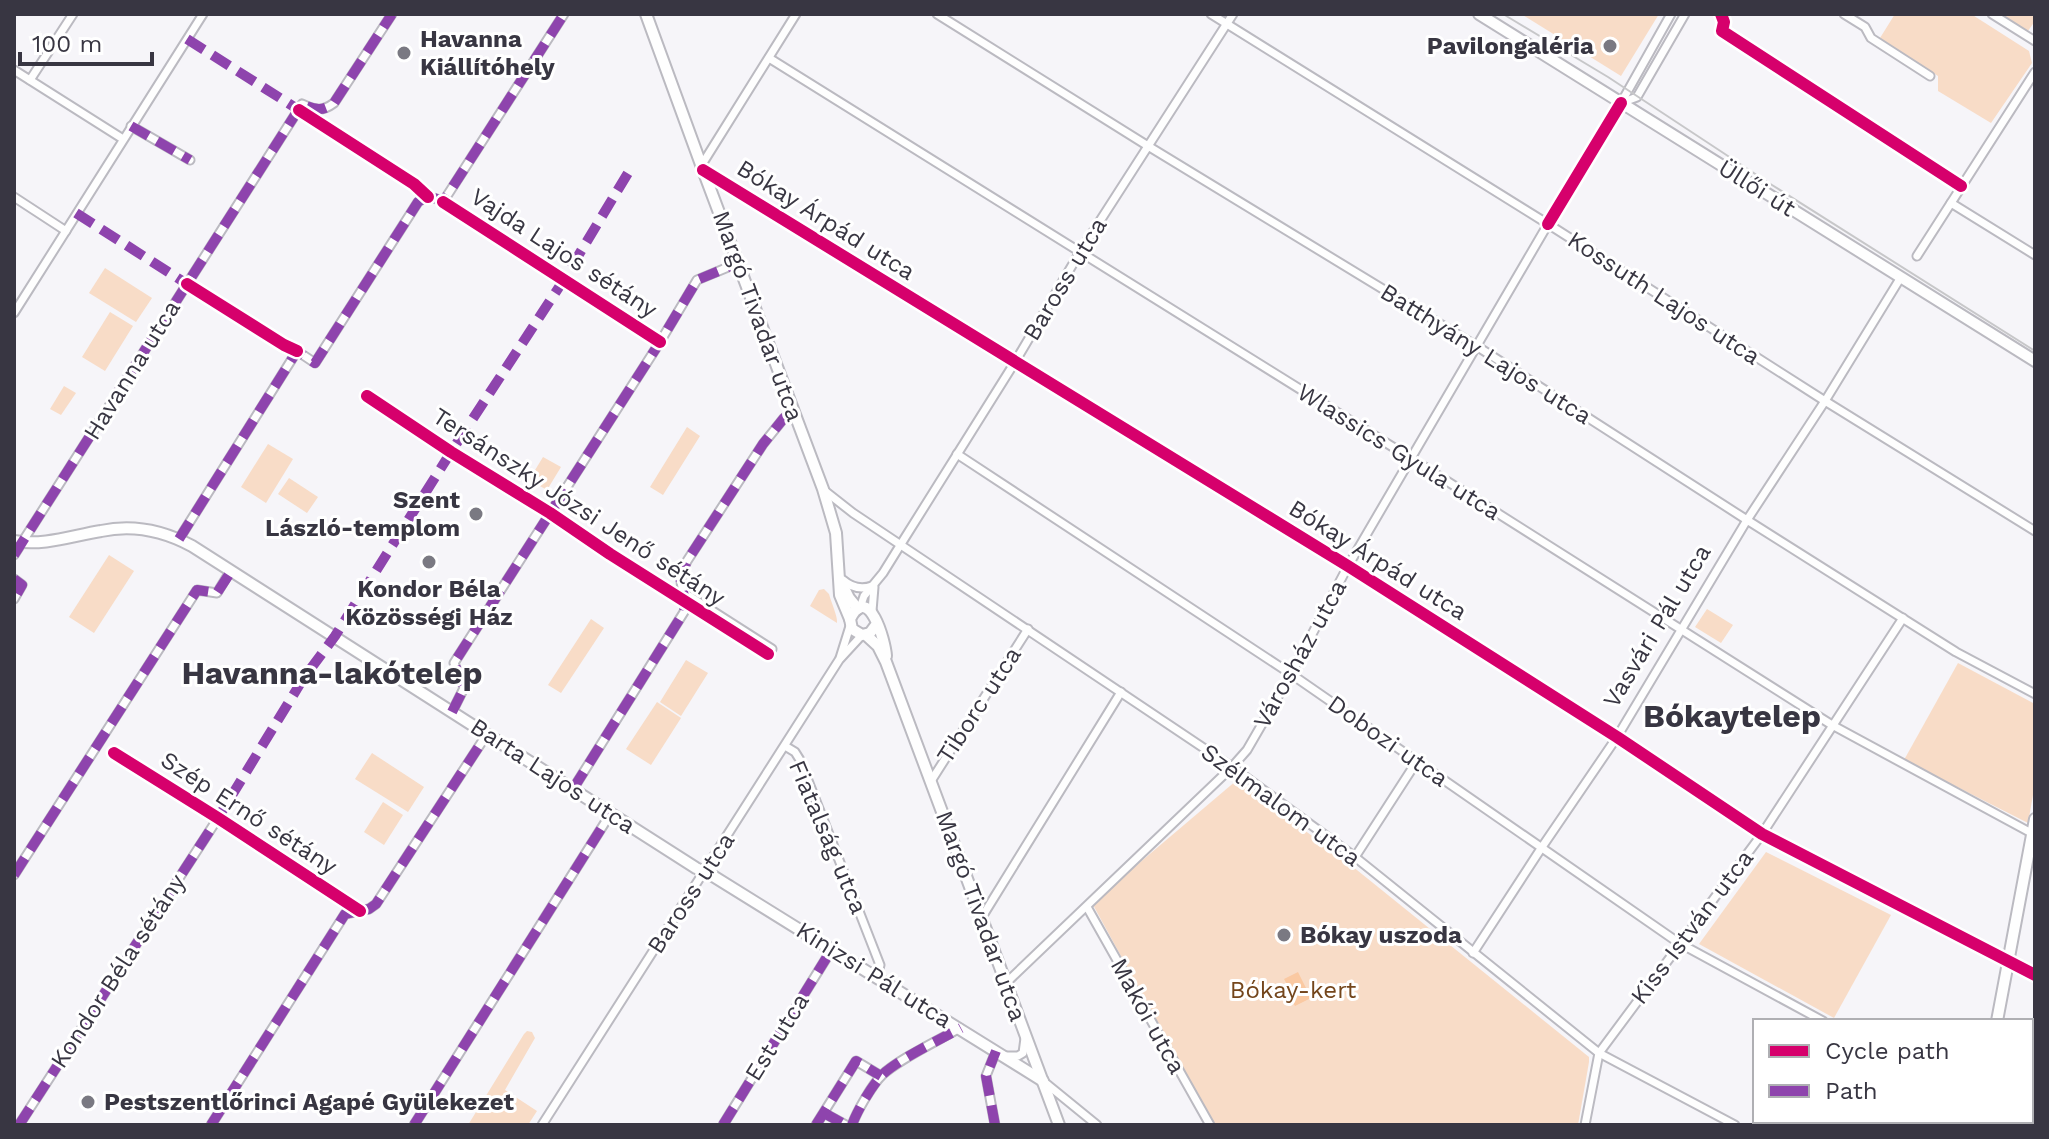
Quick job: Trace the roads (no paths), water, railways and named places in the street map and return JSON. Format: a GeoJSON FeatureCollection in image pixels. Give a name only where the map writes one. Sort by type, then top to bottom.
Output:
{"type":"FeatureCollection","features":[{"type":"Feature","properties":{"kind":"street"},"geometry":{"type":"LineString","coordinates":[[30,80],[73,14]]}},
{"type":"Feature","properties":{"kind":"street"},"geometry":{"type":"LineString","coordinates":[[14,313],[203,14]]}},
{"type":"Feature","properties":{"kind":"street","name":"Havanna utca"},"geometry":{"type":"LineString","coordinates":[[14,555],[19,542],[302,104],[319,110],[329,108],[334,103],[392,14]]}},
{"type":"Feature","properties":{"kind":"street"},"geometry":{"type":"LineString","coordinates":[[179,539],[297,351],[315,363],[418,202],[428,197],[443,202],[564,14]]}},
{"type":"Feature","properties":{"kind":"street","name":"Margó Tivadar utca"},"geometry":{"type":"LineString","coordinates":[[646,14],[823,489],[836,533],[842,603],[850,622]]}},
{"type":"Feature","properties":{"kind":"street"},"geometry":{"type":"LineString","coordinates":[[702,168],[796,14]]}},
{"type":"Feature","properties":{"kind":"street","name":"Batthyány Lajos utca"},"geometry":{"type":"LineString","coordinates":[[937,14],[1478,347],[1956,652],[2035,694]]}},
{"type":"Feature","properties":{"kind":"street","name":"Kossuth Lajos utca"},"geometry":{"type":"LineString","coordinates":[[1211,14],[2035,531]]}},
{"type":"Feature","properties":{"kind":"street","name":"Baross utca"},"geometry":{"type":"LineString","coordinates":[[859,609],[864,596],[901,544],[1015,362],[1080,252],[1233,14]]}},
{"type":"Feature","properties":{"kind":"street","name":"Üllői út"},"geometry":{"type":"LineString","coordinates":[[1479,14],[2035,361]]}},
{"type":"Feature","properties":{"kind":"street"},"geometry":{"type":"LineString","coordinates":[[1621,103],[1671,14]]}},
{"type":"Feature","properties":{"kind":"street"},"geometry":{"type":"LineString","coordinates":[[1621,103],[1637,97],[1685,14]]}},
{"type":"Feature","properties":{"kind":"street"},"geometry":{"type":"LineString","coordinates":[[1844,14],[1865,27],[1871,38],[1930,76]]}},
{"type":"Feature","properties":{"kind":"street"},"geometry":{"type":"LineString","coordinates":[[1992,14],[2035,41]]}},
{"type":"Feature","properties":{"kind":"street"},"geometry":{"type":"LineString","coordinates":[[1656,41],[1666,46]]}},
{"type":"Feature","properties":{"kind":"street","name":"Wlassics Gyula utca"},"geometry":{"type":"LineString","coordinates":[[769,58],[1832,725],[2034,834]]}},
{"type":"Feature","properties":{"kind":"street"},"geometry":{"type":"LineString","coordinates":[[14,70],[123,139]]}},
{"type":"Feature","properties":{"kind":"street"},"geometry":{"type":"LineString","coordinates":[[1917,256],[2035,72]]}},
{"type":"Feature","properties":{"kind":"street","name":"Városház utca"},"geometry":{"type":"LineString","coordinates":[[1006,983],[1247,750],[1348,566],[1621,103]]}},
{"type":"Feature","properties":{"kind":"street"},"geometry":{"type":"LineString","coordinates":[[131,126],[190,160]]}},
{"type":"Feature","properties":{"kind":"street","name":"Bókay Árpád utca"},"geometry":{"type":"LineString","coordinates":[[702,168],[1348,566],[1617,737],[1762,834],[2035,975]]}},
{"type":"Feature","properties":{"kind":"street"},"geometry":{"type":"LineString","coordinates":[[14,197],[66,231]]}},
{"type":"Feature","properties":{"kind":"street"},"geometry":{"type":"LineString","coordinates":[[1951,203],[2035,255]]}},
{"type":"Feature","properties":{"kind":"street"},"geometry":{"type":"LineString","coordinates":[[452,712],[464,688],[454,663],[697,280],[738,263]]}},
{"type":"Feature","properties":{"kind":"street","name":"Vasvári Pál utca"},"geometry":{"type":"LineString","coordinates":[[1473,953],[1617,737],[1679,630],[1901,277]]}},
{"type":"Feature","properties":{"kind":"street"},"geometry":{"type":"LineString","coordinates":[[573,789],[684,612],[686,601],[681,577],[687,561],[763,444],[793,411]]}},
{"type":"Feature","properties":{"kind":"street","name":"Dobozi utca"},"geometry":{"type":"LineString","coordinates":[[957,454],[1291,674],[1679,943],[1819,1019]]}},
{"type":"Feature","properties":{"kind":"street","name":"Szélmalom utca"},"geometry":{"type":"LineString","coordinates":[[823,489],[853,513],[1232,767],[1355,857],[1599,1053],[1735,1125]]}},
{"type":"Feature","properties":{"kind":"street","name":"Barta Lajos utca"},"geometry":{"type":"LineString","coordinates":[[19,542],[51,542],[122,528],[179,539],[705,872]]}},
{"type":"Feature","properties":{"kind":"street"},"geometry":{"type":"LineString","coordinates":[[14,875],[197,590],[217,593],[232,570]]}},
{"type":"Feature","properties":{"kind":"street"},"geometry":{"type":"LineString","coordinates":[[839,576],[853,586],[874,585]]}},
{"type":"Feature","properties":{"kind":"street","name":"Margó Tivadar utca"},"geometry":{"type":"LineString","coordinates":[[839,576],[849,598],[859,609]]}},
{"type":"Feature","properties":{"kind":"street"},"geometry":{"type":"LineString","coordinates":[[14,579],[22,585],[14,599]]}},
{"type":"Feature","properties":{"kind":"street","name":"Baross utca"},"geometry":{"type":"LineString","coordinates":[[872,611],[874,585]]}},
{"type":"Feature","properties":{"kind":"street"},"geometry":{"type":"LineString","coordinates":[[685,594],[772,649]]}},
{"type":"Feature","properties":{"kind":"street"},"geometry":{"type":"LineString","coordinates":[[859,609],[872,611],[876,617],[874,629],[864,635],[855,632],[850,622],[859,609]]}},
{"type":"Feature","properties":{"kind":"street","name":"Kiss István utca"},"geometry":{"type":"LineString","coordinates":[[1585,1125],[1599,1053],[1762,834],[1903,618]]}},
{"type":"Feature","properties":{"kind":"street","name":"Baross utca"},"geometry":{"type":"LineString","coordinates":[[839,660],[850,622]]}},
{"type":"Feature","properties":{"kind":"street","name":"Margó Tivadar utca"},"geometry":{"type":"LineString","coordinates":[[876,625],[885,641],[886,662]]}},
{"type":"Feature","properties":{"kind":"street","name":"Tiborc utca"},"geometry":{"type":"LineString","coordinates":[[931,781],[1028,629]]}},
{"type":"Feature","properties":{"kind":"street","name":"Margó Tivadar utca"},"geometry":{"type":"LineString","coordinates":[[864,635],[878,646],[886,662],[1043,1081],[1097,1125]]}},
{"type":"Feature","properties":{"kind":"street","name":"Baross utca"},"geometry":{"type":"LineString","coordinates":[[542,1125],[839,660],[864,635]]}},
{"type":"Feature","properties":{"kind":"street"},"geometry":{"type":"LineString","coordinates":[[982,917],[1121,692]]}},
{"type":"Feature","properties":{"kind":"street"},"geometry":{"type":"LineString","coordinates":[[211,1125],[345,914],[369,909],[376,904],[487,734]]}},
{"type":"Feature","properties":{"kind":"street","name":"Fiatalság utca"},"geometry":{"type":"LineString","coordinates":[[785,746],[795,752],[800,760],[880,965],[877,977]]}},
{"type":"Feature","properties":{"kind":"street"},"geometry":{"type":"LineString","coordinates":[[1355,857],[1417,761]]}},
{"type":"Feature","properties":{"kind":"street"},"geometry":{"type":"LineString","coordinates":[[414,1125],[611,813]]}},
{"type":"Feature","properties":{"kind":"street","name":"Kondor Béla sétány"},"geometry":{"type":"LineString","coordinates":[[19,1125],[218,818]]}},
{"type":"Feature","properties":{"kind":"street"},"geometry":{"type":"LineString","coordinates":[[1997,1019],[2035,819]]}},
{"type":"Feature","properties":{"kind":"street","name":"Kinizsi Pál utca"},"geometry":{"type":"LineString","coordinates":[[705,872],[1043,1081]]}},
{"type":"Feature","properties":{"kind":"street","name":"Makói utca"},"geometry":{"type":"LineString","coordinates":[[1087,907],[1210,1125]]}},
{"type":"Feature","properties":{"kind":"street","name":"Est utca"},"geometry":{"type":"LineString","coordinates":[[723,1125],[832,949]]}},
{"type":"Feature","properties":{"kind":"street"},"geometry":{"type":"LineString","coordinates":[[852,1125],[881,1076],[961,1028]]}},
{"type":"Feature","properties":{"kind":"street","name":"Margó Tivadar utca"},"geometry":{"type":"LineString","coordinates":[[1000,1053],[1012,1057],[1023,1053],[1025,1036]]}},
{"type":"Feature","properties":{"kind":"street"},"geometry":{"type":"LineString","coordinates":[[995,1125],[986,1076],[1000,1053]]}},
{"type":"Feature","properties":{"kind":"street"},"geometry":{"type":"LineString","coordinates":[[816,1125],[856,1061],[881,1076]]}},
{"type":"Feature","properties":{"kind":"street"},"geometry":{"type":"LineString","coordinates":[[1043,1081],[1059,1125]]}},
{"type":"Feature","properties":{"kind":"street"},"geometry":{"type":"LineString","coordinates":[[824,1113],[846,1125]]}},
{"type":"Feature","properties":{"kind":"tram line"},"geometry":{"type":"LineString","coordinates":[[1503,14],[1608,77],[2035,351]]}},
{"type":"Feature","properties":{"kind":"place","name":"Pavilongaléria"},"geometry":{"type":"Point","coordinates":[1610,46]}},
{"type":"Feature","properties":{"kind":"place","name":"Havanna Kiállítóhely"},"geometry":{"type":"Point","coordinates":[404,53]}},
{"type":"Feature","properties":{"kind":"place","name":"Szent László-templom"},"geometry":{"type":"Point","coordinates":[476,514]}},
{"type":"Feature","properties":{"kind":"place","name":"Kondor Béla Közösségi Ház"},"geometry":{"type":"Point","coordinates":[429,562]}},
{"type":"Feature","properties":{"kind":"place","name":"Bókay uszoda"},"geometry":{"type":"Point","coordinates":[1284,935]}},
{"type":"Feature","properties":{"kind":"place","name":"Pestszentlőrinci Agapé Gyülekezet"},"geometry":{"type":"Point","coordinates":[88,1102]}},
{"type":"Feature","properties":{"kind":"district","name":"Havanna-lakótelep"},"geometry":{"type":"Point","coordinates":[332,673]}},
{"type":"Feature","properties":{"kind":"district","name":"Bókaytelep"},"geometry":{"type":"Point","coordinates":[1732,716]}},
{"type":"Feature","properties":{"kind":"park label","name":"Bókay-kert"},"geometry":{"type":"Point","coordinates":[1293,990]}}]}
